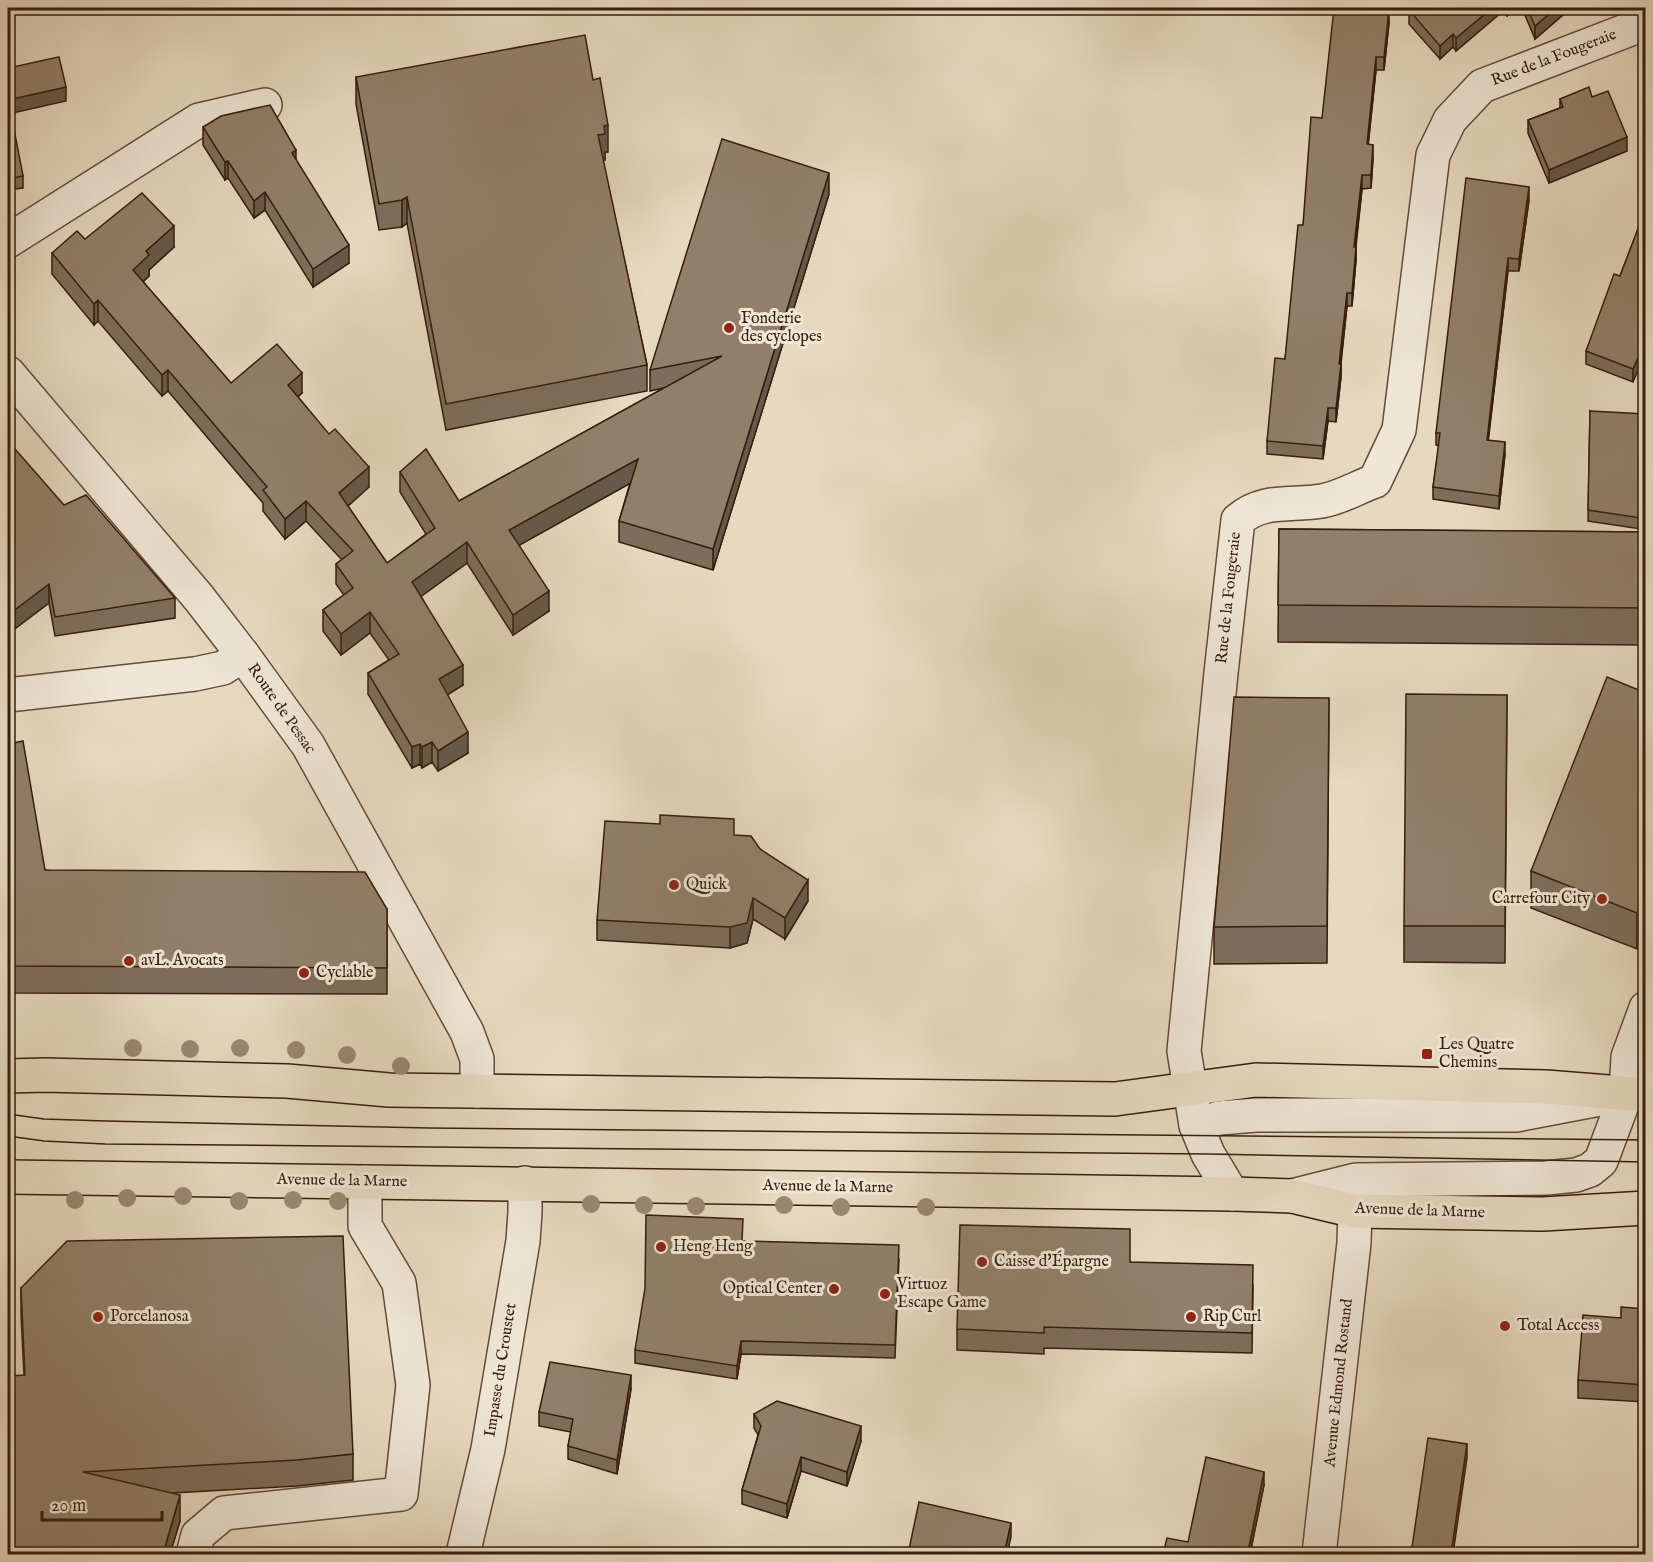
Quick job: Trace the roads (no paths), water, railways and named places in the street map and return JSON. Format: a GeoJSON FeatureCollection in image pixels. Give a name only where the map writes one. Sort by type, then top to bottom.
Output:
{"type":"FeatureCollection","features":[{"type":"Feature","properties":{"kind":"main road"},"geometry":{"type":"LineString","coordinates":[[8,1076],[287,1081],[389,1090],[1115,1099],[1256,1080],[1546,1087],[1636,1094]]}},
{"type":"Feature","properties":{"kind":"main road","name":"Avenue de la Marne"},"geometry":{"type":"LineString","coordinates":[[8,1177],[1232,1194],[1292,1196],[1354,1211],[1543,1214],[1646,1208]]}},
{"type":"Feature","properties":{"kind":"street","name":"Rue de la Fougeraie"},"geometry":{"type":"LineString","coordinates":[[1232,1194],[1208,1154],[1196,1125],[1184,1051],[1187,1002],[1238,520],[1250,510],[1274,504],[1324,501],[1375,481],[1399,430],[1433,155],[1450,120],[1482,86],[1646,23]]}},
{"type":"Feature","properties":{"kind":"street"},"geometry":{"type":"LineString","coordinates":[[8,241],[199,120],[265,105]]}},
{"type":"Feature","properties":{"kind":"street","name":"Route de Pessac"},"geometry":{"type":"LineString","coordinates":[[8,373],[199,598],[308,745],[459,1015],[477,1059],[477,1091]]}},
{"type":"Feature","properties":{"kind":"street"},"geometry":{"type":"LineString","coordinates":[[8,695],[195,674],[223,668],[243,655]]}},
{"type":"Feature","properties":{"kind":"street"},"geometry":{"type":"LineString","coordinates":[[1292,1196],[1356,1180],[1546,1178],[1576,1175],[1590,1170],[1601,1161],[1636,1094],[1628,1057],[1646,1008]]}},
{"type":"Feature","properties":{"kind":"street"},"geometry":{"type":"LineString","coordinates":[[1196,1125],[1219,1118],[1256,1115],[1516,1115],[1636,1094]]}},
{"type":"Feature","properties":{"kind":"street"},"geometry":{"type":"LineString","coordinates":[[193,1554],[198,1535],[224,1513],[401,1494],[413,1385],[399,1283],[365,1226],[364,1182]]}},
{"type":"Feature","properties":{"kind":"street","name":"Impasse du Croustet"},"geometry":{"type":"LineString","coordinates":[[463,1554],[490,1437],[522,1241],[525,1219],[525,1183]]}},
{"type":"Feature","properties":{"kind":"street","name":"Avenue Edmond Rostand"},"geometry":{"type":"LineString","coordinates":[[1319,1554],[1354,1243],[1354,1211]]}},
{"type":"Feature","properties":{"kind":"tram line"},"geometry":{"type":"LineString","coordinates":[[8,1114],[44,1119],[429,1128],[1646,1140]]}},
{"type":"Feature","properties":{"kind":"tram line"},"geometry":{"type":"LineString","coordinates":[[8,1136],[44,1141],[105,1144],[1208,1154],[1646,1162]]}},
{"type":"Feature","properties":{"kind":"place","name":"Fonderie des cyclopes"},"geometry":{"type":"Point","coordinates":[729,328]}},
{"type":"Feature","properties":{"kind":"place","name":"Quick"},"geometry":{"type":"Point","coordinates":[674,885]}},
{"type":"Feature","properties":{"kind":"place","name":"Carrefour City"},"geometry":{"type":"Point","coordinates":[1602,899]}},
{"type":"Feature","properties":{"kind":"place","name":"avL. Avocats"},"geometry":{"type":"Point","coordinates":[129,961]}},
{"type":"Feature","properties":{"kind":"place","name":"Cyclable"},"geometry":{"type":"Point","coordinates":[304,973]}},
{"type":"Feature","properties":{"kind":"place","name":"Les Quatre Chemins"},"geometry":{"type":"Point","coordinates":[1427,1054]}},
{"type":"Feature","properties":{"kind":"place","name":"Heng Heng"},"geometry":{"type":"Point","coordinates":[661,1247]}},
{"type":"Feature","properties":{"kind":"place","name":"Caisse d'Épargne"},"geometry":{"type":"Point","coordinates":[982,1262]}},
{"type":"Feature","properties":{"kind":"place","name":"Optical Center"},"geometry":{"type":"Point","coordinates":[834,1289]}},
{"type":"Feature","properties":{"kind":"place","name":"Virtuoz Escape Game"},"geometry":{"type":"Point","coordinates":[885,1294]}},
{"type":"Feature","properties":{"kind":"place","name":"Porcelanosa"},"geometry":{"type":"Point","coordinates":[98,1317]}},
{"type":"Feature","properties":{"kind":"place","name":"Rip Curl"},"geometry":{"type":"Point","coordinates":[1191,1317]}},
{"type":"Feature","properties":{"kind":"place","name":"Total Access"},"geometry":{"type":"Point","coordinates":[1505,1326]}}]}
